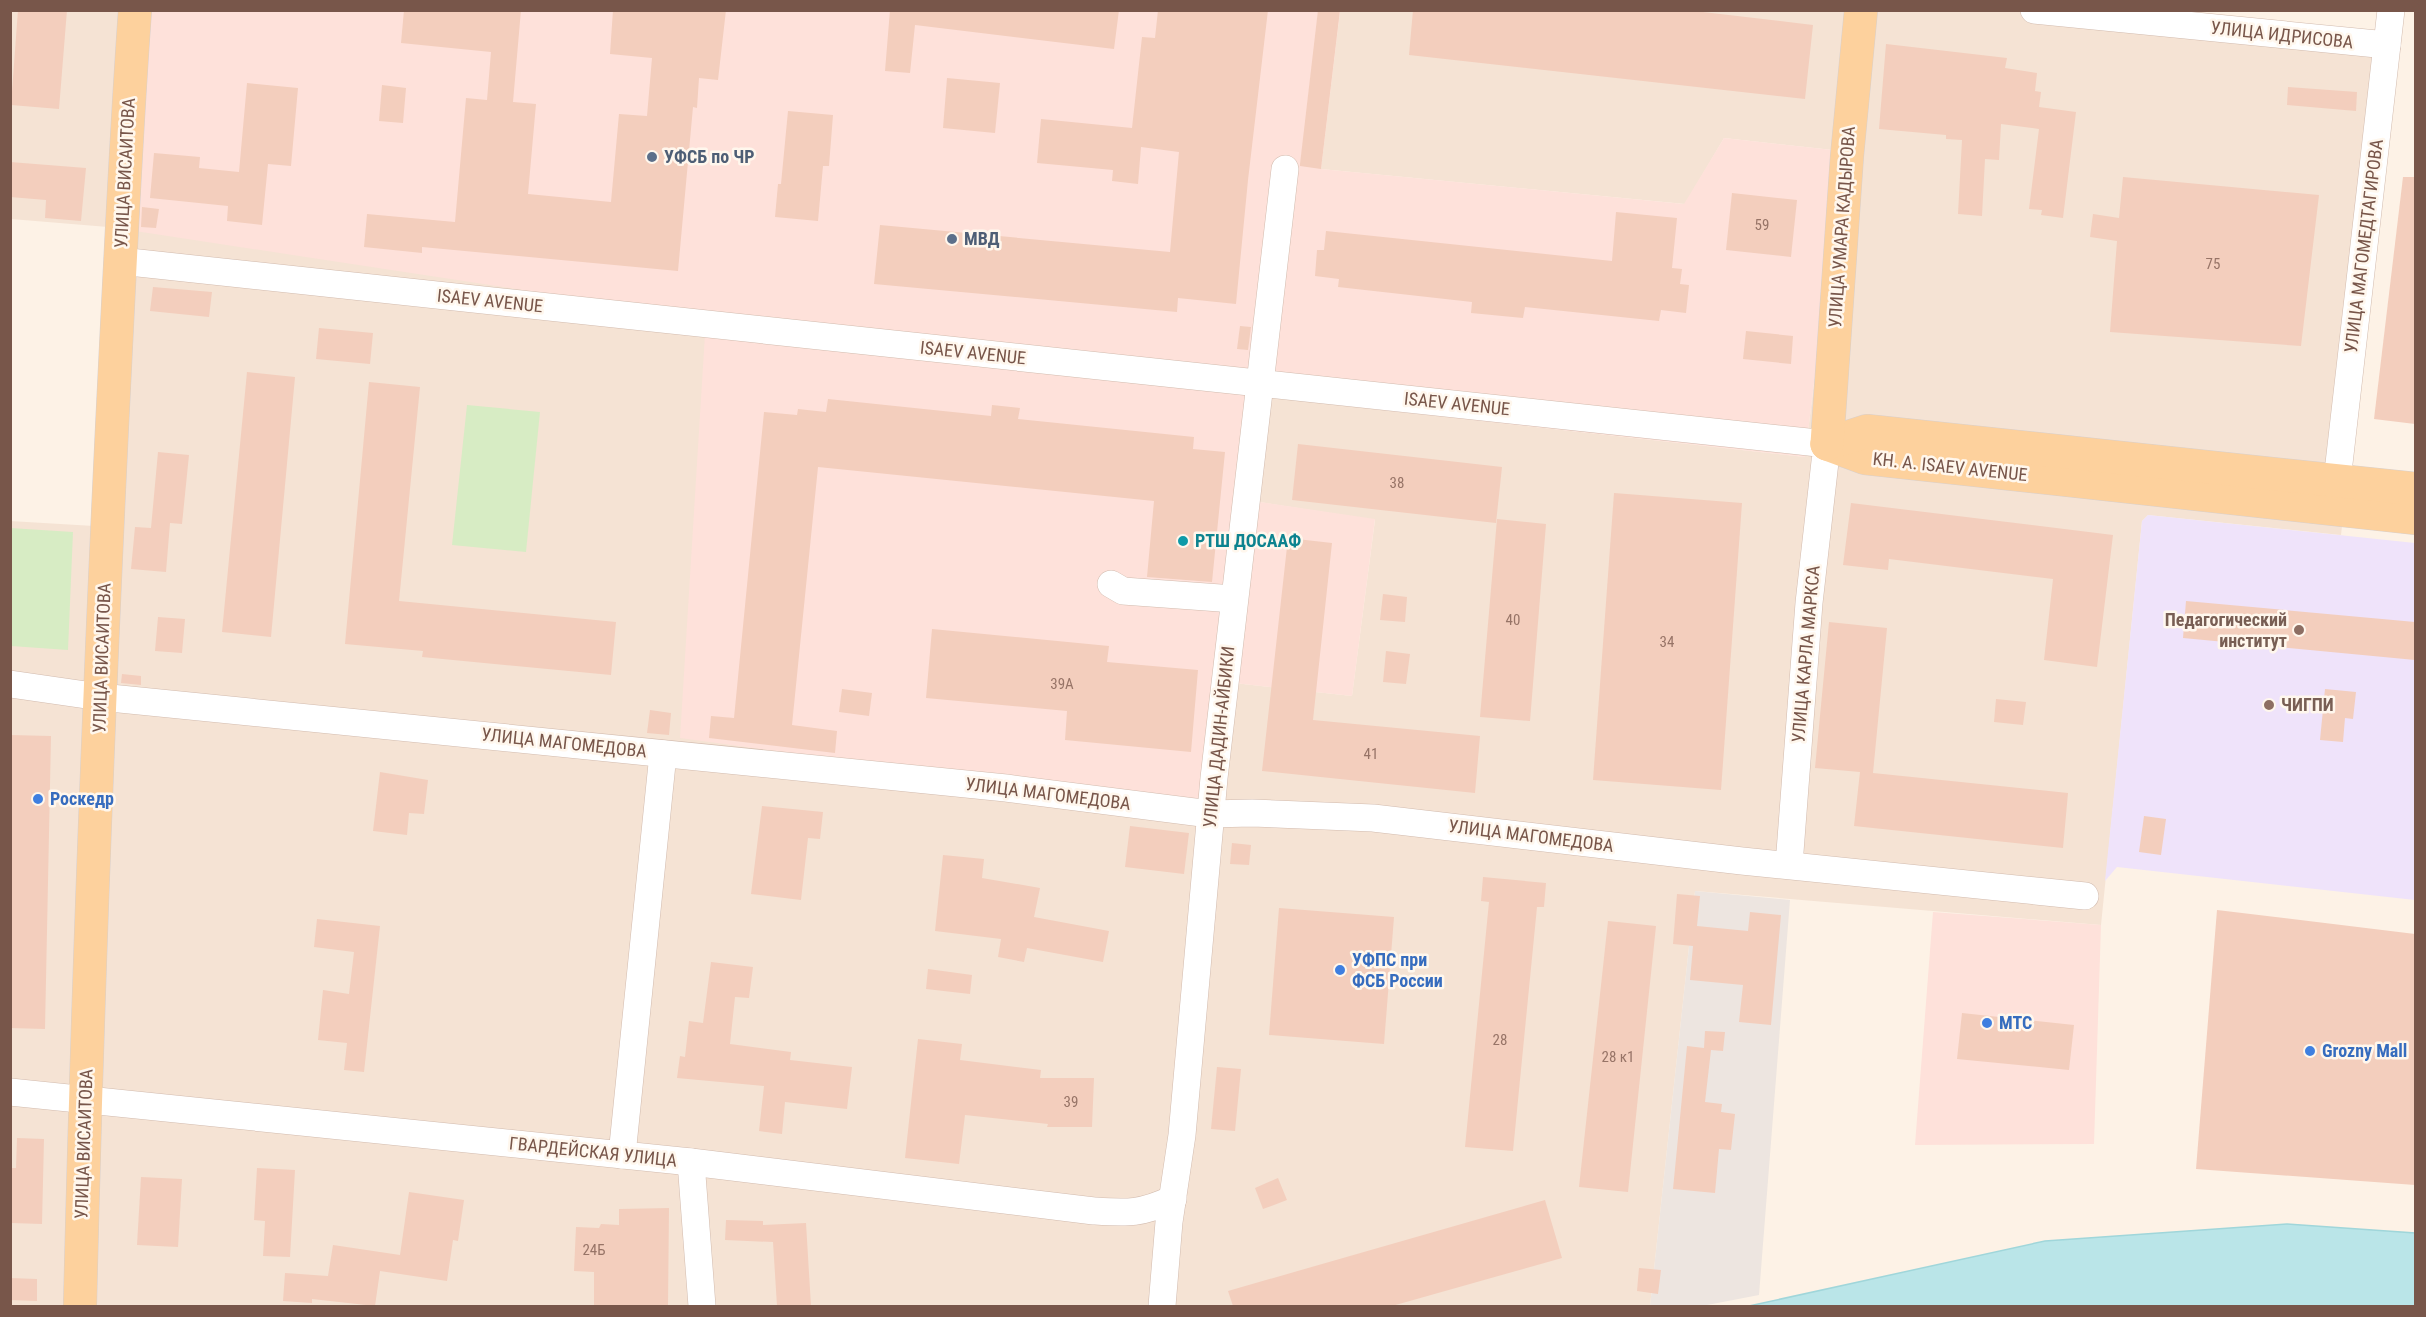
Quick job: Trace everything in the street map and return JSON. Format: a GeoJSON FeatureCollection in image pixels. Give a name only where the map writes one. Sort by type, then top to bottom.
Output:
{"type":"FeatureCollection","features":[{"type":"Feature","properties":{"kind":"main road","name":"УЛИЦА ВИСАИТОВА"},"geometry":{"type":"LineString","coordinates":[[80,1306],[100,697],[126,142],[135,10]]}},
{"type":"Feature","properties":{"kind":"main road","name":"УЛИЦА УМАРА КАДЫРОВА"},"geometry":{"type":"LineString","coordinates":[[1827,444],[1846,168],[1861,10]]}},
{"type":"Feature","properties":{"kind":"main road","name":"KH. A. ISAEV AVENUE"},"geometry":{"type":"LineString","coordinates":[[1827,444],[1867,431],[2415,489]]}},
{"type":"Feature","properties":{"kind":"main road","name":"KH. A. ISAEV AVENUE"},"geometry":{"type":"LineString","coordinates":[[1827,444],[1865,458],[2415,519]]}},
{"type":"Feature","properties":{"kind":"street","name":"УЛИЦА ИДРИСОВА"},"geometry":{"type":"LineString","coordinates":[[2034,10],[2387,45]]}},
{"type":"Feature","properties":{"kind":"street","name":"УЛИЦА МАГОМЕДТАГИРОВА"},"geometry":{"type":"LineString","coordinates":[[2337,481],[2391,10]]}},
{"type":"Feature","properties":{"kind":"street","name":"УЛИЦА ДАДИН-АЙБИКИ"},"geometry":{"type":"LineString","coordinates":[[1162,1306],[1182,1135],[1210,814],[1284,169]]}},
{"type":"Feature","properties":{"kind":"street","name":"ISAEV AVENUE"},"geometry":{"type":"LineString","coordinates":[[120,261],[1827,444]]}},
{"type":"Feature","properties":{"kind":"street","name":"УЛИЦА КАРЛА МАРКСА"},"geometry":{"type":"LineString","coordinates":[[1789,865],[1809,603],[1827,444]]}},
{"type":"Feature","properties":{"kind":"street"},"geometry":{"type":"LineString","coordinates":[[1111,584],[1123,591],[1234,599]]}},
{"type":"Feature","properties":{"kind":"street","name":"УЛИЦА МАГОМЕДОВА"},"geometry":{"type":"LineString","coordinates":[[10,684],[100,697],[1006,788],[1210,814],[1252,813],[1373,818],[2085,896]]}},
{"type":"Feature","properties":{"kind":"street"},"geometry":{"type":"LineString","coordinates":[[622,1155],[663,754]]}},
{"type":"Feature","properties":{"kind":"street","name":"ГВАРДЕЙСКАЯ УЛИЦА"},"geometry":{"type":"LineString","coordinates":[[10,1092],[691,1161],[1094,1211],[1135,1213],[1154,1208],[1173,1199]]}},
{"type":"Feature","properties":{"kind":"street"},"geometry":{"type":"LineString","coordinates":[[691,1161],[702,1306]]}},
{"type":"Feature","properties":{"kind":"shaded area"},"geometry":{"type":"Polygon","coordinates":[[[120,10],[1340,11],[1321,169],[1684,204],[1724,138],[1842,151],[1805,457],[1266,397],[1253,501],[1375,519],[1352,696],[1234,683],[1219,811],[680,738],[706,318],[109,227],[120,10]]]}},
{"type":"Feature","properties":{"kind":"shaded area"},"geometry":{"type":"Polygon","coordinates":[[[2165,10],[2399,33],[2341,535],[2148,515],[2142,521],[2101,925],[1695,891],[1650,1306],[11,1306],[10,521],[94,526],[108,227],[11,219],[11,11],[120,11],[706,318],[1234,683],[1352,696],[1375,520],[1253,501],[1266,397],[1805,457],[1842,151],[1724,138],[1685,204],[1321,169],[1340,11],[2165,10]]]}},
{"type":"Feature","properties":{"kind":"shaded area","name":"ЧИГПИ"},"geometry":{"type":"Polygon","coordinates":[[[2148,515],[2415,543],[2415,900],[2117,867],[2105,881],[2142,521],[2148,515]]]}},
{"type":"Feature","properties":{"kind":"shaded area"},"geometry":{"type":"Polygon","coordinates":[[[1695,891],[1790,900],[1759,1295],[1702,1306],[1650,1306],[1695,891]]]}},
{"type":"Feature","properties":{"kind":"shaded area"},"geometry":{"type":"Polygon","coordinates":[[[1933,912],[2101,925],[2094,1144],[1915,1145],[1933,912]]]}},
{"type":"Feature","properties":{"kind":"green space"},"geometry":{"type":"Polygon","coordinates":[[[467,405],[540,412],[526,552],[452,545],[467,405]]]}},
{"type":"Feature","properties":{"kind":"green space"},"geometry":{"type":"Polygon","coordinates":[[[10,528],[73,532],[68,650],[11,646],[10,528]]]}},
{"type":"Feature","properties":{"kind":"water"},"geometry":{"type":"Polygon","coordinates":[[[2287,1224],[2415,1233],[2415,1306],[1749,1306],[2045,1241],[2287,1224]]]}},
{"type":"Feature","properties":{"kind":"building"},"geometry":{"type":"Polygon","coordinates":[[[18,10],[67,10],[59,109],[11,105],[18,10]]]}},
{"type":"Feature","properties":{"kind":"building","name":"УФСБ по ЧР"},"geometry":{"type":"Polygon","coordinates":[[[404,10],[521,10],[513,102],[536,104],[528,194],[611,202],[619,114],[647,116],[652,58],[610,54],[613,10],[726,10],[718,80],[699,78],[697,108],[693,107],[678,271],[422,247],[422,253],[364,247],[367,214],[455,222],[466,98],[487,100],[491,52],[401,43],[404,10]]]}},
{"type":"Feature","properties":{"kind":"building"},"geometry":{"type":"Polygon","coordinates":[[[890,10],[1119,10],[1114,49],[915,25],[910,73],[885,71],[890,10]]]}},
{"type":"Feature","properties":{"kind":"building"},"geometry":{"type":"Polygon","coordinates":[[[1158,10],[1268,10],[1236,304],[1178,298],[1177,312],[874,284],[880,225],[1170,252],[1179,152],[1141,147],[1138,184],[1112,181],[1113,170],[1037,163],[1041,119],[1132,128],[1142,37],[1155,38],[1158,10]]]}},
{"type":"Feature","properties":{"kind":"building"},"geometry":{"type":"Polygon","coordinates":[[[1318,10],[1340,10],[1321,169],[1300,166],[1318,10]]]}},
{"type":"Feature","properties":{"kind":"building"},"geometry":{"type":"Polygon","coordinates":[[[1413,10],[1686,10],[1813,25],[1805,99],[1409,55],[1413,10]]]}},
{"type":"Feature","properties":{"kind":"building"},"geometry":{"type":"Polygon","coordinates":[[[1886,44],[2007,58],[2005,68],[2037,73],[2035,91],[2041,92],[2039,107],[2076,112],[2063,218],[2041,215],[2042,210],[2029,209],[2039,129],[2001,124],[1999,160],[1985,159],[1982,216],[1958,214],[1962,140],[1946,139],[1946,135],[1879,129],[1886,44]]]}},
{"type":"Feature","properties":{"kind":"building"},"geometry":{"type":"Polygon","coordinates":[[[947,78],[1000,83],[995,133],[943,128],[947,78]]]}},
{"type":"Feature","properties":{"kind":"building"},"geometry":{"type":"Polygon","coordinates":[[[247,83],[298,88],[291,166],[268,164],[262,225],[227,221],[228,206],[150,198],[154,153],[200,157],[199,168],[239,172],[247,83]]]}},
{"type":"Feature","properties":{"kind":"building"},"geometry":{"type":"Polygon","coordinates":[[[382,85],[406,88],[403,123],[379,121],[382,85]]]}},
{"type":"Feature","properties":{"kind":"building"},"geometry":{"type":"Polygon","coordinates":[[[2288,87],[2357,92],[2356,111],[2287,105],[2288,87]]]}},
{"type":"Feature","properties":{"kind":"building"},"geometry":{"type":"Polygon","coordinates":[[[788,111],[833,115],[829,166],[823,166],[818,221],[775,217],[778,184],[781,184],[788,111]]]}},
{"type":"Feature","properties":{"kind":"building"},"geometry":{"type":"Polygon","coordinates":[[[10,162],[86,168],[81,221],[45,218],[46,200],[10,197],[10,162]]]}},
{"type":"Feature","properties":{"kind":"building"},"geometry":{"type":"Polygon","coordinates":[[[2123,177],[2319,195],[2301,346],[2110,332],[2117,241],[2090,237],[2093,214],[2119,218],[2123,177]]]}},
{"type":"Feature","properties":{"kind":"building"},"geometry":{"type":"Polygon","coordinates":[[[2403,177],[2415,177],[2415,424],[2374,419],[2403,177]]]}},
{"type":"Feature","properties":{"kind":"building"},"geometry":{"type":"Polygon","coordinates":[[[1732,193],[1797,200],[1791,257],[1726,250],[1732,193]]]}},
{"type":"Feature","properties":{"kind":"building"},"geometry":{"type":"Polygon","coordinates":[[[142,207],[159,209],[156,228],[141,227],[142,207]]]}},
{"type":"Feature","properties":{"kind":"building"},"geometry":{"type":"Polygon","coordinates":[[[1616,212],[1677,218],[1672,268],[1682,269],[1680,284],[1689,285],[1686,313],[1661,310],[1659,321],[1525,307],[1523,318],[1471,313],[1472,302],[1338,287],[1339,279],[1315,276],[1317,250],[1324,250],[1326,231],[1612,261],[1616,212]]]}},
{"type":"Feature","properties":{"kind":"building"},"geometry":{"type":"Polygon","coordinates":[[[153,287],[212,292],[209,317],[150,311],[153,287]]]}},
{"type":"Feature","properties":{"kind":"building"},"geometry":{"type":"Polygon","coordinates":[[[1240,326],[1251,327],[1248,350],[1237,349],[1240,326]]]}},
{"type":"Feature","properties":{"kind":"building"},"geometry":{"type":"Polygon","coordinates":[[[319,328],[373,333],[370,364],[316,359],[319,328]]]}},
{"type":"Feature","properties":{"kind":"building"},"geometry":{"type":"Polygon","coordinates":[[[1746,331],[1793,336],[1791,364],[1743,359],[1746,331]]]}},
{"type":"Feature","properties":{"kind":"building"},"geometry":{"type":"Polygon","coordinates":[[[247,372],[295,377],[271,637],[222,632],[247,372]]]}},
{"type":"Feature","properties":{"kind":"building"},"geometry":{"type":"Polygon","coordinates":[[[369,382],[420,387],[399,601],[616,622],[611,675],[422,657],[423,651],[345,644],[369,382]]]}},
{"type":"Feature","properties":{"kind":"building","name":"РТШ ДОСААФ"},"geometry":{"type":"Polygon","coordinates":[[[828,399],[991,416],[992,405],[1020,408],[1018,419],[1194,437],[1193,449],[1225,452],[1212,582],[1147,577],[1154,501],[818,467],[792,725],[837,731],[835,753],[709,738],[711,716],[734,718],[764,412],[797,415],[798,409],[826,412],[828,399]]]}},
{"type":"Feature","properties":{"kind":"building"},"geometry":{"type":"Polygon","coordinates":[[[1298,444],[1502,467],[1496,523],[1292,500],[1298,444]]]}},
{"type":"Feature","properties":{"kind":"building"},"geometry":{"type":"Polygon","coordinates":[[[158,452],[189,455],[182,524],[170,523],[166,572],[131,569],[135,527],[151,528],[158,452]]]}},
{"type":"Feature","properties":{"kind":"building"},"geometry":{"type":"Polygon","coordinates":[[[1614,493],[1742,503],[1721,790],[1593,780],[1614,493]]]}},
{"type":"Feature","properties":{"kind":"building"},"geometry":{"type":"Polygon","coordinates":[[[1851,503],[2113,535],[2097,667],[2044,660],[2053,579],[1889,559],[1888,570],[1843,565],[1851,503]]]}},
{"type":"Feature","properties":{"kind":"building"},"geometry":{"type":"Polygon","coordinates":[[[1497,519],[1546,524],[1530,721],[1480,717],[1497,519]]]}},
{"type":"Feature","properties":{"kind":"building"},"geometry":{"type":"Polygon","coordinates":[[[1288,538],[1332,543],[1313,720],[1480,736],[1475,793],[1262,771],[1288,538]]]}},
{"type":"Feature","properties":{"kind":"building"},"geometry":{"type":"Polygon","coordinates":[[[1383,594],[1407,597],[1405,622],[1380,620],[1383,594]]]}},
{"type":"Feature","properties":{"kind":"building","name":"Педагогический институт"},"geometry":{"type":"Polygon","coordinates":[[[2186,601],[2415,622],[2415,660],[2183,638],[2186,601]]]}},
{"type":"Feature","properties":{"kind":"building"},"geometry":{"type":"Polygon","coordinates":[[[158,617],[185,619],[182,653],[155,651],[158,617]]]}},
{"type":"Feature","properties":{"kind":"building"},"geometry":{"type":"Polygon","coordinates":[[[1829,622],[1887,628],[1873,773],[2068,793],[2063,848],[1854,826],[1860,772],[1815,768],[1829,622]]]}},
{"type":"Feature","properties":{"kind":"building"},"geometry":{"type":"Polygon","coordinates":[[[932,629],[1109,646],[1107,662],[1198,670],[1191,752],[1065,740],[1067,711],[926,698],[932,629]]]}},
{"type":"Feature","properties":{"kind":"building"},"geometry":{"type":"Polygon","coordinates":[[[1386,651],[1410,654],[1406,684],[1383,682],[1386,651]]]}},
{"type":"Feature","properties":{"kind":"building"},"geometry":{"type":"Polygon","coordinates":[[[122,674],[141,676],[141,685],[121,683],[122,674]]]}},
{"type":"Feature","properties":{"kind":"building"},"geometry":{"type":"Polygon","coordinates":[[[842,689],[872,693],[869,716],[839,712],[842,689]]]}},
{"type":"Feature","properties":{"kind":"building"},"geometry":{"type":"Polygon","coordinates":[[[2325,689],[2356,692],[2353,719],[2345,718],[2343,742],[2320,740],[2325,689]]]}},
{"type":"Feature","properties":{"kind":"building"},"geometry":{"type":"Polygon","coordinates":[[[1996,699],[2026,702],[2023,725],[1994,722],[1996,699]]]}},
{"type":"Feature","properties":{"kind":"building"},"geometry":{"type":"Polygon","coordinates":[[[650,710],[671,713],[669,735],[647,733],[650,710]]]}},
{"type":"Feature","properties":{"kind":"building"},"geometry":{"type":"Polygon","coordinates":[[[10,735],[51,736],[45,1029],[10,1028],[10,735]]]}},
{"type":"Feature","properties":{"kind":"building"},"geometry":{"type":"Polygon","coordinates":[[[380,772],[428,780],[424,814],[409,813],[407,835],[373,831],[380,772]]]}},
{"type":"Feature","properties":{"kind":"building"},"geometry":{"type":"Polygon","coordinates":[[[762,806],[823,812],[820,839],[808,838],[801,900],[751,894],[762,806]]]}},
{"type":"Feature","properties":{"kind":"building"},"geometry":{"type":"Polygon","coordinates":[[[2144,816],[2166,819],[2161,855],[2139,852],[2144,816]]]}},
{"type":"Feature","properties":{"kind":"building"},"geometry":{"type":"Polygon","coordinates":[[[1130,826],[1189,833],[1184,874],[1125,867],[1130,826]]]}},
{"type":"Feature","properties":{"kind":"building"},"geometry":{"type":"Polygon","coordinates":[[[1232,843],[1251,845],[1249,865],[1230,864],[1232,843]]]}},
{"type":"Feature","properties":{"kind":"building"},"geometry":{"type":"Polygon","coordinates":[[[943,855],[984,859],[982,878],[1040,888],[1034,917],[1109,931],[1103,962],[1027,948],[1024,962],[998,957],[1001,939],[935,931],[943,855]]]}},
{"type":"Feature","properties":{"kind":"building"},"geometry":{"type":"Polygon","coordinates":[[[1483,877],[1546,883],[1544,907],[1537,907],[1513,1151],[1465,1147],[1489,902],[1481,901],[1483,877]]]}},
{"type":"Feature","properties":{"kind":"building"},"geometry":{"type":"Polygon","coordinates":[[[1677,894],[1700,896],[1697,926],[1748,931],[1750,912],[1781,915],[1771,1025],[1739,1022],[1743,985],[1690,980],[1693,946],[1673,944],[1677,894]]]}},
{"type":"Feature","properties":{"kind":"building"},"geometry":{"type":"Polygon","coordinates":[[[1279,908],[1394,917],[1384,1044],[1269,1035],[1279,908]]]}},
{"type":"Feature","properties":{"kind":"building","name":"Grozny Mall"},"geometry":{"type":"Polygon","coordinates":[[[2217,910],[2415,934],[2415,1185],[2196,1169],[2217,910]]]}},
{"type":"Feature","properties":{"kind":"building"},"geometry":{"type":"Polygon","coordinates":[[[317,919],[380,926],[364,1072],[344,1070],[347,1043],[318,1040],[323,990],[349,994],[354,952],[314,947],[317,919]]]}},
{"type":"Feature","properties":{"kind":"building"},"geometry":{"type":"Polygon","coordinates":[[[1608,921],[1656,926],[1628,1192],[1579,1187],[1608,921]]]}},
{"type":"Feature","properties":{"kind":"building"},"geometry":{"type":"Polygon","coordinates":[[[711,962],[753,967],[749,998],[735,997],[730,1044],[791,1052],[790,1060],[852,1067],[847,1109],[785,1102],[782,1134],[759,1131],[764,1086],[677,1078],[680,1056],[685,1057],[689,1021],[703,1023],[711,962]]]}},
{"type":"Feature","properties":{"kind":"building"},"geometry":{"type":"Polygon","coordinates":[[[928,969],[972,975],[970,994],[926,989],[928,969]]]}},
{"type":"Feature","properties":{"kind":"building"},"geometry":{"type":"Polygon","coordinates":[[[1962,1013],[2074,1025],[2069,1070],[1957,1059],[1962,1013]]]}},
{"type":"Feature","properties":{"kind":"building"},"geometry":{"type":"Polygon","coordinates":[[[1705,1031],[1725,1032],[1723,1051],[1711,1050],[1705,1102],[1722,1104],[1721,1112],[1735,1114],[1731,1150],[1719,1149],[1715,1193],[1673,1189],[1687,1046],[1704,1048],[1705,1031]]]}},
{"type":"Feature","properties":{"kind":"building"},"geometry":{"type":"Polygon","coordinates":[[[918,1039],[962,1044],[960,1060],[1041,1070],[1040,1078],[1094,1078],[1092,1127],[1047,1127],[1048,1124],[965,1115],[959,1164],[905,1158],[918,1039]]]}},
{"type":"Feature","properties":{"kind":"building"},"geometry":{"type":"Polygon","coordinates":[[[1217,1067],[1241,1069],[1235,1131],[1211,1129],[1217,1067]]]}},
{"type":"Feature","properties":{"kind":"building"},"geometry":{"type":"Polygon","coordinates":[[[17,1138],[44,1139],[42,1224],[11,1223],[10,1168],[16,1168],[17,1138]]]}},
{"type":"Feature","properties":{"kind":"building"},"geometry":{"type":"Polygon","coordinates":[[[257,1168],[295,1170],[290,1257],[263,1256],[265,1221],[254,1220],[257,1168]]]}},
{"type":"Feature","properties":{"kind":"building"},"geometry":{"type":"Polygon","coordinates":[[[141,1177],[182,1179],[178,1247],[137,1245],[141,1177]]]}},
{"type":"Feature","properties":{"kind":"building"},"geometry":{"type":"Polygon","coordinates":[[[1278,1178],[1287,1200],[1263,1209],[1255,1188],[1278,1178]]]}},
{"type":"Feature","properties":{"kind":"building"},"geometry":{"type":"Polygon","coordinates":[[[409,1192],[464,1200],[458,1241],[453,1240],[447,1281],[380,1271],[375,1306],[312,1299],[312,1303],[283,1301],[285,1273],[328,1276],[333,1245],[400,1255],[409,1192]]]}},
{"type":"Feature","properties":{"kind":"building"},"geometry":{"type":"Polygon","coordinates":[[[1545,1200],[1562,1258],[1392,1306],[1233,1306],[1228,1291],[1545,1200]]]}},
{"type":"Feature","properties":{"kind":"building"},"geometry":{"type":"Polygon","coordinates":[[[669,1208],[668,1306],[594,1306],[594,1272],[574,1271],[576,1227],[599,1228],[601,1224],[619,1225],[619,1209],[669,1208]]]}},
{"type":"Feature","properties":{"kind":"building"},"geometry":{"type":"Polygon","coordinates":[[[726,1220],[763,1221],[763,1225],[806,1223],[811,1306],[777,1306],[773,1242],[725,1240],[726,1220]]]}},
{"type":"Feature","properties":{"kind":"building"},"geometry":{"type":"Polygon","coordinates":[[[1639,1268],[1661,1270],[1658,1294],[1637,1291],[1639,1268]]]}},
{"type":"Feature","properties":{"kind":"building"},"geometry":{"type":"Polygon","coordinates":[[[10,1278],[37,1279],[37,1301],[10,1300],[10,1278]]]}},
{"type":"Feature","properties":{"kind":"place","name":"УФСБ по ЧР"},"geometry":{"type":"Point","coordinates":[652,157]}},
{"type":"Feature","properties":{"kind":"place","name":"МВД"},"geometry":{"type":"Point","coordinates":[952,239]}},
{"type":"Feature","properties":{"kind":"place","name":"РТШ ДОСААФ"},"geometry":{"type":"Point","coordinates":[1183,541]}},
{"type":"Feature","properties":{"kind":"place","name":"Педагогический институт"},"geometry":{"type":"Point","coordinates":[2299,630]}},
{"type":"Feature","properties":{"kind":"place","name":"ЧИГПИ"},"geometry":{"type":"Point","coordinates":[2269,705]}},
{"type":"Feature","properties":{"kind":"place","name":"Роскедр"},"geometry":{"type":"Point","coordinates":[38,799]}},
{"type":"Feature","properties":{"kind":"place","name":"УФПС при ФСБ России"},"geometry":{"type":"Point","coordinates":[1340,970]}},
{"type":"Feature","properties":{"kind":"place","name":"МТС"},"geometry":{"type":"Point","coordinates":[1987,1023]}},
{"type":"Feature","properties":{"kind":"place","name":"Grozny Mall"},"geometry":{"type":"Point","coordinates":[2310,1051]}}]}
